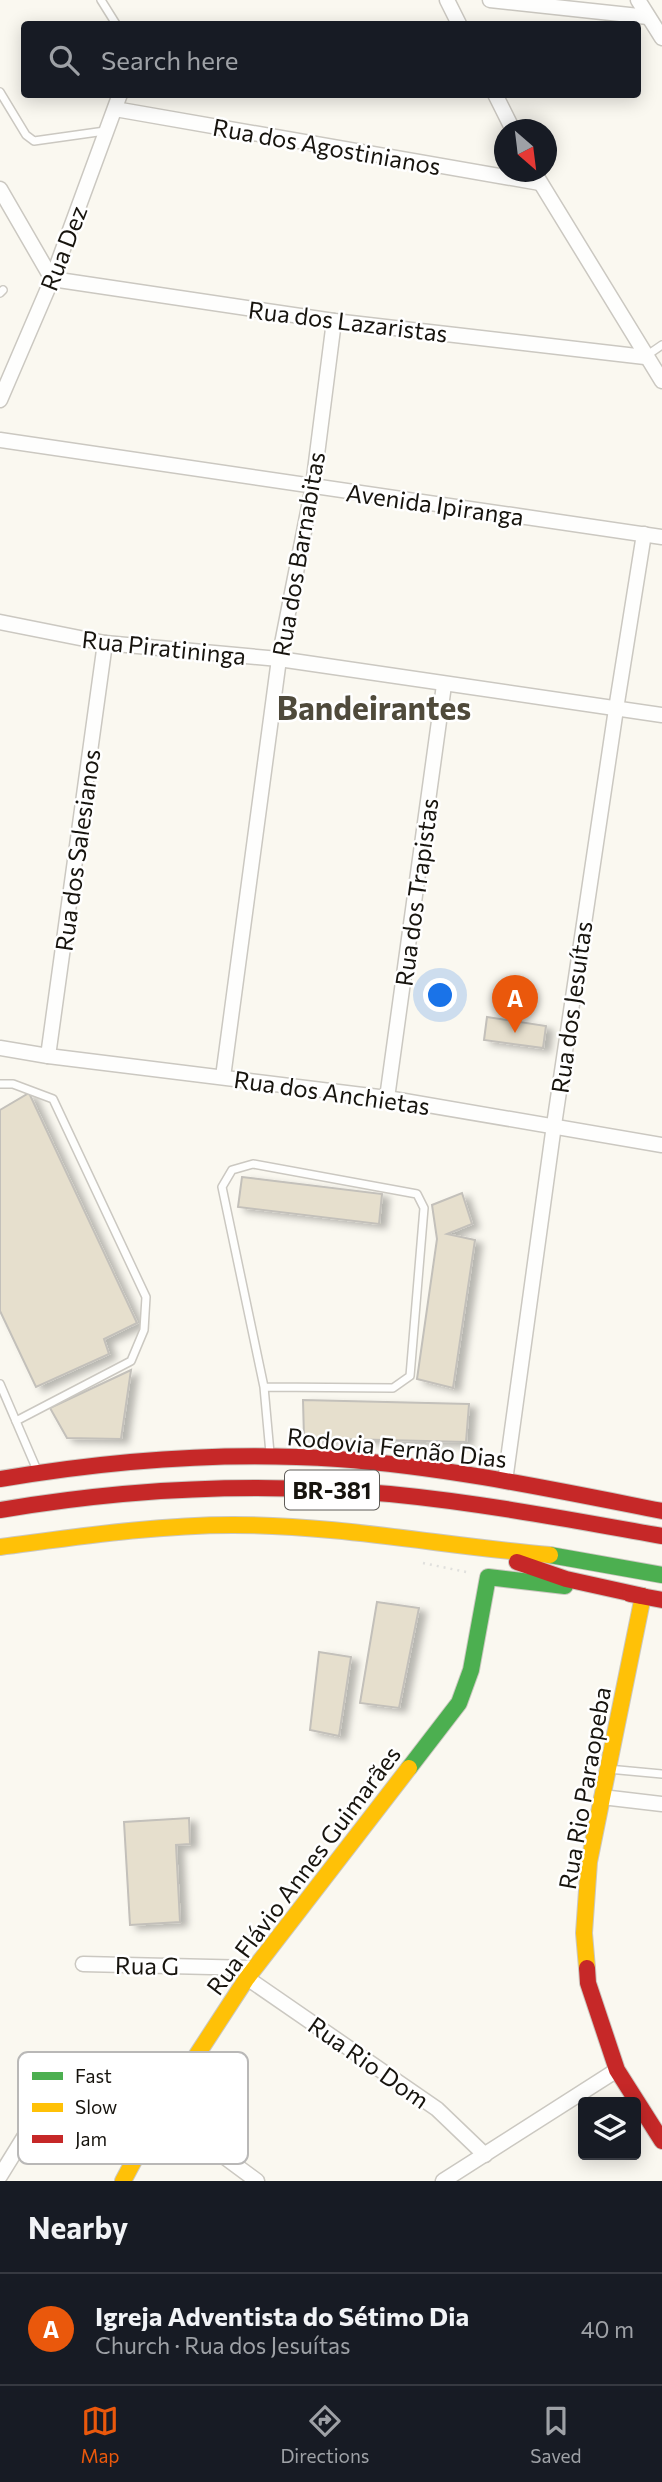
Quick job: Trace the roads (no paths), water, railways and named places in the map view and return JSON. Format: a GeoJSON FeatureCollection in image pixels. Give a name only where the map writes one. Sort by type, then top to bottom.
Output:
{"type":"FeatureCollection","features":[{"type":"Feature","properties":{"kind":"main road","name":"Rodovia Fernão Dias"},"geometry":{"type":"LineString","coordinates":[[0,1479],[38,1472],[193,1457],[338,1459],[454,1472],[662,1511]]}},
{"type":"Feature","properties":{"kind":"main road","name":"Rodovia Fernão Dias"},"geometry":{"type":"LineString","coordinates":[[0,1510],[136,1492],[233,1488],[326,1490],[451,1502],[662,1536]]}},
{"type":"Feature","properties":{"kind":"main road","name":"BR-381"},"geometry":{"type":"LineString","coordinates":[[0,1547],[140,1529],[232,1525],[317,1528],[567,1558],[662,1575]]}},
{"type":"Feature","properties":{"kind":"main road","name":"BR-381"},"geometry":{"type":"LineString","coordinates":[[480,1549],[566,1579],[662,1600]]}},
{"type":"Feature","properties":{"kind":"main road","name":"Rua Flávio Annes Guimarães"},"geometry":{"type":"LineString","coordinates":[[199,2052],[250,1973],[459,1703],[471,1670],[488,1577],[643,1596]]}},
{"type":"Feature","properties":{"kind":"main road","name":"Rua Rio Paraopeba"},"geometry":{"type":"LineString","coordinates":[[643,1596],[589,1861],[584,1933],[589,1983],[617,2070],[662,2141]]}},
{"type":"Feature","properties":{"kind":"main road","name":"Rua Flávio Annes Guimarães"},"geometry":{"type":"LineString","coordinates":[[123,2181],[132,2164]]}},
{"type":"Feature","properties":{"kind":"street"},"geometry":{"type":"LineString","coordinates":[[447,0],[458,21]]}},
{"type":"Feature","properties":{"kind":"street"},"geometry":{"type":"LineString","coordinates":[[490,0],[648,17]]}},
{"type":"Feature","properties":{"kind":"street"},"geometry":{"type":"LineString","coordinates":[[638,0],[662,38]]}},
{"type":"Feature","properties":{"kind":"street"},"geometry":{"type":"LineString","coordinates":[[497,98],[508,119]]}},
{"type":"Feature","properties":{"kind":"street","name":"Rua Dez"},"geometry":{"type":"LineString","coordinates":[[0,400],[52,279],[118,102]]}},
{"type":"Feature","properties":{"kind":"street","name":"Rua dos Agostinianos"},"geometry":{"type":"LineString","coordinates":[[118,102],[494,169]]}},
{"type":"Feature","properties":{"kind":"street"},"geometry":{"type":"LineString","coordinates":[[540,182],[662,381]]}},
{"type":"Feature","properties":{"kind":"street"},"geometry":{"type":"LineString","coordinates":[[0,188],[52,279]]}},
{"type":"Feature","properties":{"kind":"street","name":"Rua dos Lazaristas"},"geometry":{"type":"LineString","coordinates":[[52,279],[334,321],[645,357]]}},
{"type":"Feature","properties":{"kind":"street","name":"Rua dos Barnabitas"},"geometry":{"type":"LineString","coordinates":[[223,1077],[279,659],[313,486],[334,321]]}},
{"type":"Feature","properties":{"kind":"street","name":"Avenida Ipiranga"},"geometry":{"type":"LineString","coordinates":[[0,440],[662,537]]}},
{"type":"Feature","properties":{"kind":"street","name":"Rua dos Jesuítas"},"geometry":{"type":"LineString","coordinates":[[505,1481],[615,709],[644,534]]}},
{"type":"Feature","properties":{"kind":"street","name":"Rua Piratininga"},"geometry":{"type":"LineString","coordinates":[[0,622],[105,643],[279,659],[662,715]]}},
{"type":"Feature","properties":{"kind":"street","name":"Rua dos Salesianos"},"geometry":{"type":"LineString","coordinates":[[48,1056],[105,643]]}},
{"type":"Feature","properties":{"kind":"street","name":"Rua dos Trapistas"},"geometry":{"type":"LineString","coordinates":[[387,1098],[444,685]]}},
{"type":"Feature","properties":{"kind":"street","name":"Rua dos Anchietas"},"geometry":{"type":"LineString","coordinates":[[0,1048],[387,1098],[662,1145]]}},
{"type":"Feature","properties":{"kind":"street"},"geometry":{"type":"LineString","coordinates":[[602,1797],[662,1804]]}},
{"type":"Feature","properties":{"kind":"street","name":"Rua G"},"geometry":{"type":"LineString","coordinates":[[83,1964],[250,1973]]}},
{"type":"Feature","properties":{"kind":"street","name":"Rua Rio Dom"},"geometry":{"type":"LineString","coordinates":[[250,1973],[437,2109],[485,2155]]}},
{"type":"Feature","properties":{"kind":"street"},"geometry":{"type":"LineString","coordinates":[[443,2181],[617,2070]]}},
{"type":"Feature","properties":{"kind":"street"},"geometry":{"type":"LineString","coordinates":[[0,2176],[18,2147]]}},
{"type":"Feature","properties":{"kind":"street"},"geometry":{"type":"LineString","coordinates":[[234,2164],[257,2181]]}},
{"type":"Feature","properties":{"kind":"lane"},"geometry":{"type":"LineString","coordinates":[[101,0],[114,21]]}},
{"type":"Feature","properties":{"kind":"lane"},"geometry":{"type":"LineString","coordinates":[[0,92],[26,135],[34,141],[106,131]]}},
{"type":"Feature","properties":{"kind":"lane"},"geometry":{"type":"LineString","coordinates":[[645,357],[662,345]]}},
{"type":"Feature","properties":{"kind":"lane"},"geometry":{"type":"LineString","coordinates":[[0,1084],[13,1084],[53,1099],[146,1297],[144,1330],[131,1361],[16,1420]]}},
{"type":"Feature","properties":{"kind":"lane"},"geometry":{"type":"LineString","coordinates":[[264,1387],[393,1388],[410,1376],[424,1208],[416,1194],[253,1164],[232,1170],[222,1187],[264,1387],[270,1457]]}},
{"type":"Feature","properties":{"kind":"lane"},"geometry":{"type":"LineString","coordinates":[[0,1384],[38,1472]]}},
{"type":"Feature","properties":{"kind":"lane"},"geometry":{"type":"LineString","coordinates":[[608,1769],[662,1774]]}},
{"type":"Feature","properties":{"kind":"place","name":"Igreja Adventista do Sétimo Dia"},"geometry":{"type":"Point","coordinates":[515,1033]}},
{"type":"Feature","properties":{"kind":"district","name":"Bandeirantes"},"geometry":{"type":"Point","coordinates":[374,707]}}]}
